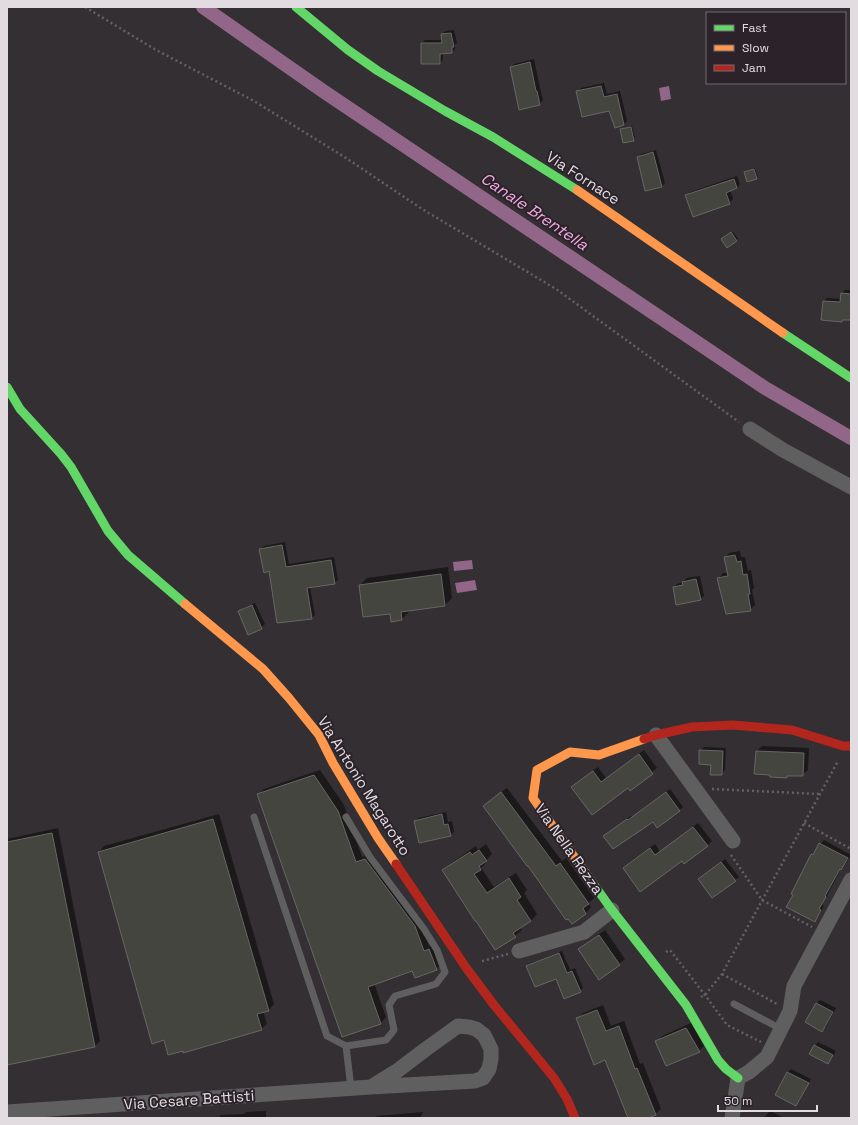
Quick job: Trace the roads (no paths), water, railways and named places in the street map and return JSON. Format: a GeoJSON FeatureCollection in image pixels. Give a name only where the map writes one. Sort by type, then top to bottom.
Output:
{"type":"FeatureCollection","features":[{"type":"Feature","properties":{"kind":"street","name":"Via Fornace"},"geometry":{"type":"LineString","coordinates":[[296,7],[348,50],[378,71],[445,111],[493,137],[564,181],[795,342],[851,378]]}},
{"type":"Feature","properties":{"kind":"street","name":"Via Antonio Magarotto"},"geometry":{"type":"LineString","coordinates":[[7,387],[20,409],[71,467],[108,531],[128,555],[263,669],[319,735],[333,763],[378,838],[467,969],[494,1005],[554,1078],[567,1099],[575,1118]]}},
{"type":"Feature","properties":{"kind":"street"},"geometry":{"type":"LineString","coordinates":[[750,429],[783,450],[851,487]]}},
{"type":"Feature","properties":{"kind":"street","name":"Via Nella Rezza"},"geometry":{"type":"LineString","coordinates":[[738,1078],[726,1069],[718,1060],[686,1005],[612,910],[533,798],[537,770],[570,752],[599,755],[656,735],[692,727],[732,725],[792,730],[847,746]]}},
{"type":"Feature","properties":{"kind":"street"},"geometry":{"type":"LineString","coordinates":[[656,735],[733,841]]}},
{"type":"Feature","properties":{"kind":"street"},"geometry":{"type":"LineString","coordinates":[[732,1118],[738,1078],[750,1072],[767,1056],[772,1048],[790,1010],[794,986],[851,880]]}},
{"type":"Feature","properties":{"kind":"street","name":"Via Nella Rezza"},"geometry":{"type":"LineString","coordinates":[[518,951],[584,932],[612,910]]}},
{"type":"Feature","properties":{"kind":"street","name":"Via Cesare Battisti"},"geometry":{"type":"LineString","coordinates":[[7,1112],[351,1088],[371,1087],[475,1081],[483,1078],[489,1069],[491,1049],[484,1035],[476,1029],[468,1026],[458,1026],[397,1071],[371,1087]]}},
{"type":"Feature","properties":{"kind":"lane"},"geometry":{"type":"LineString","coordinates":[[254,817],[327,1036],[346,1046],[386,1040],[394,1030],[389,1005],[395,996],[436,984],[446,972],[437,950],[424,929],[370,856],[346,817]]}},
{"type":"Feature","properties":{"kind":"lane"},"geometry":{"type":"LineString","coordinates":[[734,1004],[781,1029]]}},
{"type":"Feature","properties":{"kind":"lane"},"geometry":{"type":"LineString","coordinates":[[346,1046],[351,1088]]}},
{"type":"Feature","properties":{"kind":"waterway","name":"Canale Brentella"},"geometry":{"type":"LineString","coordinates":[[203,7],[323,91],[765,388],[851,438]]}}]}
